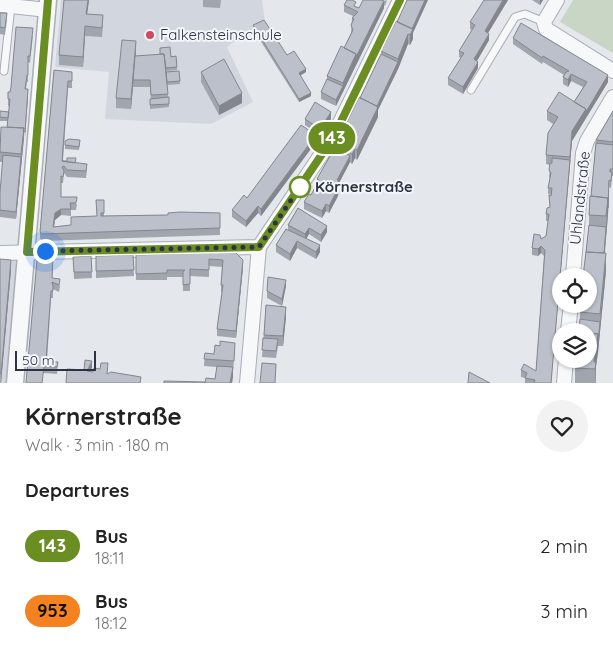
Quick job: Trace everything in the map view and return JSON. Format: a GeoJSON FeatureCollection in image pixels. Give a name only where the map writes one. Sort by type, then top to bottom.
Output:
{"type":"FeatureCollection","features":[{"type":"Feature","properties":{"kind":"street"},"geometry":{"type":"LineString","coordinates":[[247,383],[259,247],[333,138],[400,0]]}},
{"type":"Feature","properties":{"kind":"street"},"geometry":{"type":"LineString","coordinates":[[557,0],[544,22],[549,32],[613,70]]}},
{"type":"Feature","properties":{"kind":"street"},"geometry":{"type":"LineString","coordinates":[[5,6],[48,5],[15,383]]}},
{"type":"Feature","properties":{"kind":"street","name":"Uhlandstraße"},"geometry":{"type":"LineString","coordinates":[[574,268],[583,153],[587,141],[613,97]]}},
{"type":"Feature","properties":{"kind":"street"},"geometry":{"type":"LineString","coordinates":[[0,253],[259,247]]}},
{"type":"Feature","properties":{"kind":"street"},"geometry":{"type":"LineString","coordinates":[[564,383],[565,368]]}},
{"type":"Feature","properties":{"kind":"lane"},"geometry":{"type":"LineString","coordinates":[[4,71],[5,6]]}},
{"type":"Feature","properties":{"kind":"lane"},"geometry":{"type":"LineString","coordinates":[[471,90],[515,17],[525,14],[544,22]]}},
{"type":"Feature","properties":{"kind":"shaded area"},"geometry":{"type":"Polygon","coordinates":[[[61,0],[262,0],[265,23],[247,32],[227,47],[253,102],[211,124],[105,119],[109,72],[55,67],[61,0]]]}},
{"type":"Feature","properties":{"kind":"shaded area"},"geometry":{"type":"Polygon","coordinates":[[[27,252],[15,383],[0,383],[0,253],[27,252]]]}},
{"type":"Feature","properties":{"kind":"green space"},"geometry":{"type":"Polygon","coordinates":[[[573,0],[613,0],[613,53],[560,22],[573,0]]]}},
{"type":"Feature","properties":{"kind":"building"},"geometry":{"type":"Polygon","coordinates":[[[64,0],[88,0],[86,14],[103,15],[102,28],[85,26],[83,57],[59,55],[64,0]]]}},
{"type":"Feature","properties":{"kind":"building"},"geometry":{"type":"Polygon","coordinates":[[[347,0],[356,2],[354,6],[359,8],[363,0],[384,1],[356,57],[356,54],[344,48],[353,30],[351,25],[354,19],[352,18],[358,12],[344,5],[347,0]]]}},
{"type":"Feature","properties":{"kind":"building"},"geometry":{"type":"Polygon","coordinates":[[[407,0],[425,0],[412,29],[397,22],[407,0]]]}},
{"type":"Feature","properties":{"kind":"building"},"geometry":{"type":"Polygon","coordinates":[[[484,0],[503,0],[485,31],[489,34],[474,59],[478,62],[463,87],[448,78],[464,53],[459,51],[475,25],[470,22],[484,0]]]}},
{"type":"Feature","properties":{"kind":"building"},"geometry":{"type":"Polygon","coordinates":[[[0,13],[7,13],[5,28],[0,27],[0,13]]]}},
{"type":"Feature","properties":{"kind":"building"},"geometry":{"type":"Polygon","coordinates":[[[264,20],[287,55],[294,51],[306,69],[299,73],[311,93],[299,99],[253,25],[264,20]]]}},
{"type":"Feature","properties":{"kind":"building"},"geometry":{"type":"Polygon","coordinates":[[[396,21],[413,29],[410,35],[408,34],[398,59],[381,51],[396,21]]]}},
{"type":"Feature","properties":{"kind":"building"},"geometry":{"type":"Polygon","coordinates":[[[521,23],[608,75],[586,112],[586,109],[574,102],[587,82],[571,74],[568,80],[563,77],[569,71],[543,56],[542,58],[513,38],[521,23]]]}},
{"type":"Feature","properties":{"kind":"building"},"geometry":{"type":"Polygon","coordinates":[[[16,27],[33,28],[25,89],[28,89],[25,132],[23,131],[24,128],[7,127],[10,99],[8,99],[8,92],[10,92],[11,87],[16,27]]]}},
{"type":"Feature","properties":{"kind":"building"},"geometry":{"type":"Polygon","coordinates":[[[122,40],[136,41],[131,99],[116,98],[122,40]]]}},
{"type":"Feature","properties":{"kind":"building"},"geometry":{"type":"Polygon","coordinates":[[[341,46],[356,54],[343,83],[327,76],[341,46]]]}},
{"type":"Feature","properties":{"kind":"building"},"geometry":{"type":"Polygon","coordinates":[[[170,47],[171,57],[176,56],[177,67],[166,68],[164,54],[160,54],[160,48],[170,47]]]}},
{"type":"Feature","properties":{"kind":"building"},"geometry":{"type":"Polygon","coordinates":[[[164,54],[168,94],[151,95],[150,80],[133,80],[135,56],[164,54]]]}},
{"type":"Feature","properties":{"kind":"building"},"geometry":{"type":"Polygon","coordinates":[[[381,54],[398,62],[377,106],[360,98],[381,54]]]}},
{"type":"Feature","properties":{"kind":"building"},"geometry":{"type":"Polygon","coordinates":[[[224,59],[242,93],[219,106],[201,72],[224,59]]]}},
{"type":"Feature","properties":{"kind":"building"},"geometry":{"type":"Polygon","coordinates":[[[54,70],[72,72],[72,81],[68,81],[62,161],[87,164],[86,171],[67,170],[64,166],[62,167],[64,171],[63,177],[61,176],[61,197],[77,197],[76,203],[70,203],[71,209],[61,209],[55,213],[53,227],[71,225],[71,217],[97,216],[96,200],[104,200],[104,213],[101,213],[101,216],[168,215],[168,213],[180,212],[220,213],[220,228],[42,234],[40,232],[54,70]]]}},
{"type":"Feature","properties":{"kind":"building"},"geometry":{"type":"Polygon","coordinates":[[[179,71],[180,81],[167,82],[166,72],[179,71]]]}},
{"type":"Feature","properties":{"kind":"building"},"geometry":{"type":"Polygon","coordinates":[[[327,79],[343,86],[336,100],[321,92],[327,79]]]}},
{"type":"Feature","properties":{"kind":"building"},"geometry":{"type":"Polygon","coordinates":[[[559,92],[586,109],[572,131],[570,157],[546,155],[548,133],[558,117],[547,111],[559,92]]]}},
{"type":"Feature","properties":{"kind":"building"},"geometry":{"type":"Polygon","coordinates":[[[169,97],[169,104],[150,105],[150,99],[169,97]]]}},
{"type":"Feature","properties":{"kind":"building"},"geometry":{"type":"Polygon","coordinates":[[[359,97],[378,107],[357,150],[355,149],[352,154],[336,145],[359,97]]]}},
{"type":"Feature","properties":{"kind":"building"},"geometry":{"type":"Polygon","coordinates":[[[315,102],[331,112],[320,129],[305,119],[315,102]]]}},
{"type":"Feature","properties":{"kind":"building"},"geometry":{"type":"Polygon","coordinates":[[[0,111],[9,112],[8,118],[0,117],[0,111]]]}},
{"type":"Feature","properties":{"kind":"building"},"geometry":{"type":"Polygon","coordinates":[[[613,111],[613,142],[596,140],[613,111]]]}},
{"type":"Feature","properties":{"kind":"building"},"geometry":{"type":"Polygon","coordinates":[[[301,125],[316,135],[261,209],[258,206],[246,221],[232,210],[244,195],[247,198],[301,125]]]}},
{"type":"Feature","properties":{"kind":"building"},"geometry":{"type":"Polygon","coordinates":[[[1,127],[24,128],[21,154],[0,152],[1,127]]]}},
{"type":"Feature","properties":{"kind":"building"},"geometry":{"type":"Polygon","coordinates":[[[69,139],[80,140],[79,147],[65,145],[65,141],[69,139]]]}},
{"type":"Feature","properties":{"kind":"building"},"geometry":{"type":"Polygon","coordinates":[[[596,143],[613,145],[613,169],[610,169],[610,172],[612,172],[611,181],[609,180],[608,208],[608,198],[591,196],[596,143]]]}},
{"type":"Feature","properties":{"kind":"building"},"geometry":{"type":"Polygon","coordinates":[[[335,147],[350,156],[337,180],[339,181],[335,188],[338,189],[329,206],[326,204],[322,211],[304,202],[309,194],[311,195],[319,180],[317,179],[335,147]]]}},
{"type":"Feature","properties":{"kind":"building"},"geometry":{"type":"Polygon","coordinates":[[[3,155],[21,157],[16,212],[0,210],[3,155]]]}},
{"type":"Feature","properties":{"kind":"building"},"geometry":{"type":"Polygon","coordinates":[[[67,158],[76,158],[75,163],[62,161],[67,161],[67,158]]]}},
{"type":"Feature","properties":{"kind":"building"},"geometry":{"type":"Polygon","coordinates":[[[552,158],[570,160],[561,268],[552,268],[552,313],[557,313],[556,323],[552,323],[551,383],[534,383],[535,380],[525,378],[527,373],[521,370],[524,364],[536,371],[545,250],[541,246],[538,249],[532,248],[534,234],[540,235],[541,239],[546,236],[549,214],[546,214],[547,208],[550,207],[549,195],[551,196],[552,188],[548,188],[551,173],[549,170],[550,163],[552,163],[552,158]]]}},
{"type":"Feature","properties":{"kind":"building"},"geometry":{"type":"Polygon","coordinates":[[[590,196],[608,198],[606,216],[589,215],[590,196]]]}},
{"type":"Feature","properties":{"kind":"building"},"geometry":{"type":"Polygon","coordinates":[[[298,208],[327,226],[321,235],[309,228],[305,234],[288,225],[298,208]]]}},
{"type":"Feature","properties":{"kind":"building"},"geometry":{"type":"Polygon","coordinates":[[[589,225],[606,227],[604,253],[586,252],[589,225]]]}},
{"type":"Feature","properties":{"kind":"building"},"geometry":{"type":"Polygon","coordinates":[[[286,229],[320,245],[316,252],[297,241],[290,254],[276,245],[286,229]]]}},
{"type":"Feature","properties":{"kind":"building"},"geometry":{"type":"Polygon","coordinates":[[[235,252],[243,260],[236,331],[217,329],[223,285],[221,285],[223,260],[209,259],[209,270],[190,269],[190,284],[183,285],[183,272],[185,270],[167,270],[167,273],[136,274],[136,255],[235,252]]]}},
{"type":"Feature","properties":{"kind":"building"},"geometry":{"type":"Polygon","coordinates":[[[586,252],[606,253],[600,314],[590,313],[597,313],[597,268],[584,268],[586,252]]]}},
{"type":"Feature","properties":{"kind":"building"},"geometry":{"type":"Polygon","coordinates":[[[133,255],[134,270],[96,271],[96,256],[133,255]]]}},
{"type":"Feature","properties":{"kind":"building"},"geometry":{"type":"Polygon","coordinates":[[[91,256],[92,272],[74,272],[73,257],[91,256]]]}},
{"type":"Feature","properties":{"kind":"building"},"geometry":{"type":"Polygon","coordinates":[[[39,258],[53,258],[52,278],[60,279],[59,285],[52,282],[53,291],[51,291],[46,361],[58,362],[57,367],[44,366],[42,383],[26,383],[37,260],[39,258]]]}},
{"type":"Feature","properties":{"kind":"building"},"geometry":{"type":"Polygon","coordinates":[[[0,259],[11,260],[1,374],[0,373],[0,259]]]}},
{"type":"Feature","properties":{"kind":"building"},"geometry":{"type":"Polygon","coordinates":[[[268,277],[286,280],[282,299],[267,291],[268,277]]]}},
{"type":"Feature","properties":{"kind":"building"},"geometry":{"type":"Polygon","coordinates":[[[266,305],[286,307],[283,336],[264,335],[266,305]]]}},
{"type":"Feature","properties":{"kind":"building"},"geometry":{"type":"Polygon","coordinates":[[[580,319],[600,322],[598,342],[597,323],[580,323],[580,319]]]}},
{"type":"Feature","properties":{"kind":"building"},"geometry":{"type":"Polygon","coordinates":[[[263,338],[278,339],[276,351],[262,350],[263,338]]]}},
{"type":"Feature","properties":{"kind":"building"},"geometry":{"type":"Polygon","coordinates":[[[220,341],[235,343],[234,361],[204,359],[205,353],[214,354],[215,345],[220,346],[220,341]]]}},
{"type":"Feature","properties":{"kind":"building"},"geometry":{"type":"Polygon","coordinates":[[[85,360],[92,361],[87,371],[93,372],[94,368],[100,369],[101,363],[108,363],[107,374],[111,372],[141,377],[140,383],[66,383],[67,369],[84,370],[85,360]]]}},
{"type":"Feature","properties":{"kind":"building"},"geometry":{"type":"Polygon","coordinates":[[[262,363],[276,364],[275,383],[260,383],[262,363]]]}},
{"type":"Feature","properties":{"kind":"building"},"geometry":{"type":"Polygon","coordinates":[[[217,366],[233,367],[230,383],[205,383],[206,378],[215,379],[217,366]]]}},
{"type":"Feature","properties":{"kind":"building"},"geometry":{"type":"Polygon","coordinates":[[[469,372],[490,383],[468,383],[469,372]]]}},
{"type":"Feature","properties":{"kind":"building"},"geometry":{"type":"Polygon","coordinates":[[[164,381],[205,382],[205,383],[164,383],[164,381]]]}},
{"type":"Feature","properties":{"kind":"bus line","name":"143"},"geometry":{"type":"LineString","coordinates":[[48,0],[27,252],[259,247],[333,138],[400,0]]}},
{"type":"Feature","properties":{"kind":"place","name":"Falkensteinschule"},"geometry":{"type":"Point","coordinates":[150,35]}},
{"type":"Feature","properties":{"kind":"place","name":"Körnerstraße"},"geometry":{"type":"Point","coordinates":[300,187]}},
{"type":"Feature","properties":{"kind":"route"},"geometry":{"type":"LineString","coordinates":[[45,251],[259,247],[300,187]]}}]}
